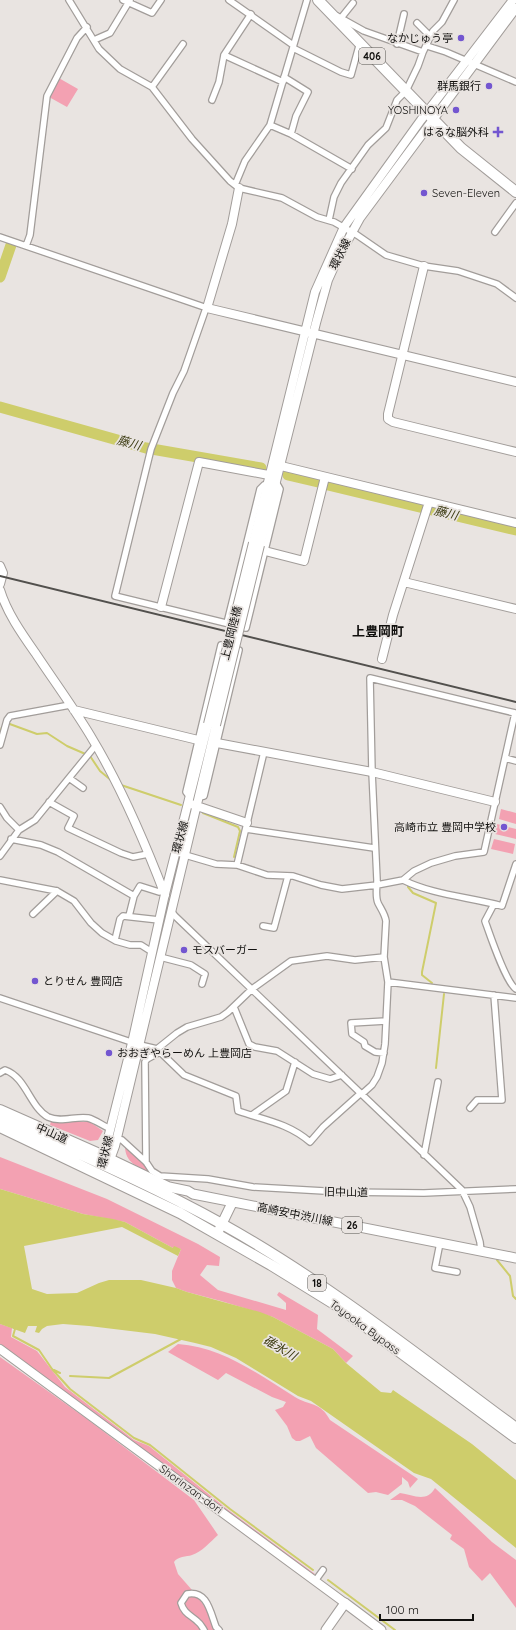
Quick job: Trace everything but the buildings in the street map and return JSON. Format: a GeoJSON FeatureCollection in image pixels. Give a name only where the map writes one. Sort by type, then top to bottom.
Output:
{"type":"FeatureCollection","features":[{"type":"Feature","properties":{"kind":"highway","name":"406"},"geometry":{"type":"LineString","coordinates":[[318,0],[461,148],[516,192]]}},
{"type":"Feature","properties":{"kind":"highway","name":"中山道"},"geometry":{"type":"LineString","coordinates":[[0,1110],[106,1161]]}},
{"type":"Feature","properties":{"kind":"highway","name":"18"},"geometry":{"type":"LineString","coordinates":[[0,1118],[106,1161]]}},
{"type":"Feature","properties":{"kind":"highway","name":"18"},"geometry":{"type":"LineString","coordinates":[[0,1127],[100,1174]]}},
{"type":"Feature","properties":{"kind":"highway","name":"Toyooka Bypass"},"geometry":{"type":"LineString","coordinates":[[106,1161],[222,1224],[344,1300],[516,1428]]}},
{"type":"Feature","properties":{"kind":"highway","name":"Toyooka Bypass"},"geometry":{"type":"LineString","coordinates":[[100,1174],[173,1210],[217,1234],[339,1307],[516,1438]]}},
{"type":"Feature","properties":{"kind":"main road","name":"高崎安中渋川線"},"geometry":{"type":"LineString","coordinates":[[106,1161],[169,1187],[188,1191],[193,1194],[232,1203],[516,1258]]}},
{"type":"Feature","properties":{"kind":"main road"},"geometry":{"type":"LineString","coordinates":[[217,1234],[232,1203]]}},
{"type":"Feature","properties":{"kind":"main road"},"geometry":{"type":"LineString","coordinates":[[326,1630],[344,1603]]}},
{"type":"Feature","properties":{"kind":"main road","name":"Shorinzan-dori"},"geometry":{"type":"LineString","coordinates":[[344,1603],[381,1630]]}},
{"type":"Feature","properties":{"kind":"street"},"geometry":{"type":"LineString","coordinates":[[69,0],[87,27],[98,49],[120,69],[152,87],[192,140],[237,187],[282,198],[317,217],[329,220],[344,227],[386,255],[424,266],[451,269],[487,281],[508,291],[516,298]]}},
{"type":"Feature","properties":{"kind":"street"},"geometry":{"type":"LineString","coordinates":[[94,40],[110,33],[127,1],[152,13],[161,0]]}},
{"type":"Feature","properties":{"kind":"street"},"geometry":{"type":"LineString","coordinates":[[229,0],[293,47],[341,72],[351,75],[359,46],[361,44]]}},
{"type":"Feature","properties":{"kind":"street"},"geometry":{"type":"LineString","coordinates":[[256,545],[246,628],[115,596],[151,449],[173,393],[184,371],[207,308],[232,224],[237,187],[245,161],[270,125],[307,0]]}},
{"type":"Feature","properties":{"kind":"street"},"geometry":{"type":"LineString","coordinates":[[329,220],[334,197],[341,183],[368,145],[386,128],[398,100],[406,91],[433,31],[444,17],[454,0]]}},
{"type":"Feature","properties":{"kind":"street"},"geometry":{"type":"LineString","coordinates":[[508,13],[513,0]]}},
{"type":"Feature","properties":{"kind":"street"},"geometry":{"type":"LineString","coordinates":[[342,18],[353,3]]}},
{"type":"Feature","properties":{"kind":"street","name":"環状線"},"geometry":{"type":"LineString","coordinates":[[276,465],[328,280],[351,231],[466,62],[508,13],[516,8]]}},
{"type":"Feature","properties":{"kind":"street","name":"環状線"},"geometry":{"type":"LineString","coordinates":[[256,545],[275,478],[276,465],[304,332],[315,292],[344,227],[430,116],[474,65],[508,13]]}},
{"type":"Feature","properties":{"kind":"street"},"geometry":{"type":"LineString","coordinates":[[212,100],[219,82],[224,55],[250,14]]}},
{"type":"Feature","properties":{"kind":"street"},"geometry":{"type":"LineString","coordinates":[[331,14],[342,18],[364,31],[423,52]]}},
{"type":"Feature","properties":{"kind":"street"},"geometry":{"type":"LineString","coordinates":[[397,44],[404,14]]}},
{"type":"Feature","properties":{"kind":"street"},"geometry":{"type":"LineString","coordinates":[[417,24],[431,37]]}},
{"type":"Feature","properties":{"kind":"street"},"geometry":{"type":"LineString","coordinates":[[26,246],[30,235],[47,96],[77,38],[87,27]]}},
{"type":"Feature","properties":{"kind":"street"},"geometry":{"type":"LineString","coordinates":[[152,87],[183,44]]}},
{"type":"Feature","properties":{"kind":"street"},"geometry":{"type":"LineString","coordinates":[[427,46],[446,52],[466,62],[516,82]]}},
{"type":"Feature","properties":{"kind":"street"},"geometry":{"type":"LineString","coordinates":[[224,55],[283,79],[308,92],[296,116],[291,134]]}},
{"type":"Feature","properties":{"kind":"street"},"geometry":{"type":"LineString","coordinates":[[270,125],[291,134],[352,169]]}},
{"type":"Feature","properties":{"kind":"street"},"geometry":{"type":"LineString","coordinates":[[495,232],[516,203]]}},
{"type":"Feature","properties":{"kind":"street"},"geometry":{"type":"LineString","coordinates":[[0,236],[207,308],[516,382]]}},
{"type":"Feature","properties":{"kind":"street"},"geometry":{"type":"LineString","coordinates":[[424,266],[388,419],[393,422],[516,452]]}},
{"type":"Feature","properties":{"kind":"street"},"geometry":{"type":"LineString","coordinates":[[160,607],[200,462],[275,478]]}},
{"type":"Feature","properties":{"kind":"street"},"geometry":{"type":"LineString","coordinates":[[276,465],[516,523]]}},
{"type":"Feature","properties":{"kind":"street"},"geometry":{"type":"LineString","coordinates":[[256,545],[304,561],[325,477]]}},
{"type":"Feature","properties":{"kind":"street","name":"環状線"},"geometry":{"type":"LineString","coordinates":[[256,545],[268,484],[275,478]]}},
{"type":"Feature","properties":{"kind":"street"},"geometry":{"type":"LineString","coordinates":[[382,659],[392,615],[429,502]]}},
{"type":"Feature","properties":{"kind":"street"},"geometry":{"type":"LineString","coordinates":[[227,623],[256,545]]}},
{"type":"Feature","properties":{"kind":"street","name":"上豊岡陸橋"},"geometry":{"type":"LineString","coordinates":[[212,724],[256,545]]}},
{"type":"Feature","properties":{"kind":"street"},"geometry":{"type":"LineString","coordinates":[[0,566],[3,573],[0,584]]}},
{"type":"Feature","properties":{"kind":"street"},"geometry":{"type":"LineString","coordinates":[[404,582],[516,609]]}},
{"type":"Feature","properties":{"kind":"street"},"geometry":{"type":"LineString","coordinates":[[0,590],[3,600],[22,633],[110,768],[125,798],[171,911],[462,1190],[470,1207],[480,1242],[481,1251]]}},
{"type":"Feature","properties":{"kind":"street"},"geometry":{"type":"LineString","coordinates":[[194,801],[204,796],[239,650],[220,645],[186,792],[194,801],[247,826],[374,848]]}},
{"type":"Feature","properties":{"kind":"street"},"geometry":{"type":"LineString","coordinates":[[0,998],[158,1051],[184,1074],[236,1096],[238,1111],[277,1122],[304,1136],[310,1142],[323,1127],[372,1085],[377,1077],[384,1053],[388,982],[384,957],[386,921],[377,900],[377,885],[374,848],[370,678],[515,713],[484,852],[455,856],[431,863],[414,871],[403,880],[377,885],[342,889],[288,876],[268,875],[237,865],[216,864],[175,852]]}},
{"type":"Feature","properties":{"kind":"street"},"geometry":{"type":"LineString","coordinates":[[0,744],[7,720],[10,716],[72,708],[198,740]]}},
{"type":"Feature","properties":{"kind":"street","name":"環状線"},"geometry":{"type":"LineString","coordinates":[[106,1161],[111,1129],[160,957],[185,855],[194,801],[212,724]]}},
{"type":"Feature","properties":{"kind":"street"},"geometry":{"type":"LineString","coordinates":[[217,743],[372,772],[495,802]]}},
{"type":"Feature","properties":{"kind":"street"},"geometry":{"type":"LineString","coordinates":[[0,856],[19,830],[35,820],[96,745]]}},
{"type":"Feature","properties":{"kind":"street"},"geometry":{"type":"LineString","coordinates":[[237,865],[264,752]]}},
{"type":"Feature","properties":{"kind":"street"},"geometry":{"type":"LineString","coordinates":[[505,758],[516,761]]}},
{"type":"Feature","properties":{"kind":"street"},"geometry":{"type":"LineString","coordinates":[[69,778],[83,788]]}},
{"type":"Feature","properties":{"kind":"street","name":"環状線"},"geometry":{"type":"LineString","coordinates":[[100,1174],[117,1139],[159,920],[163,891],[175,852],[194,801]]}},
{"type":"Feature","properties":{"kind":"street"},"geometry":{"type":"LineString","coordinates":[[49,802],[74,816],[68,828],[133,857],[148,854]]}},
{"type":"Feature","properties":{"kind":"street"},"geometry":{"type":"LineString","coordinates":[[0,807],[7,818],[19,830]]}},
{"type":"Feature","properties":{"kind":"street"},"geometry":{"type":"LineString","coordinates":[[11,839],[41,845],[58,852],[134,896]]}},
{"type":"Feature","properties":{"kind":"street"},"geometry":{"type":"LineString","coordinates":[[403,880],[440,893],[502,906],[516,864]]}},
{"type":"Feature","properties":{"kind":"street"},"geometry":{"type":"LineString","coordinates":[[263,926],[274,928],[288,876]]}},
{"type":"Feature","properties":{"kind":"street"},"geometry":{"type":"LineString","coordinates":[[0,880],[57,891],[74,901],[90,923],[102,933],[115,940],[130,945],[141,945],[152,952]]}},
{"type":"Feature","properties":{"kind":"street"},"geometry":{"type":"LineString","coordinates":[[128,916],[134,896],[140,886],[159,892],[163,891]]}},
{"type":"Feature","properties":{"kind":"street"},"geometry":{"type":"LineString","coordinates":[[32,914],[57,891]]}},
{"type":"Feature","properties":{"kind":"street"},"geometry":{"type":"LineString","coordinates":[[494,904],[485,922],[500,961],[512,986],[516,989]]}},
{"type":"Feature","properties":{"kind":"street"},"geometry":{"type":"LineString","coordinates":[[115,940],[120,918],[123,916],[159,920]]}},
{"type":"Feature","properties":{"kind":"street"},"geometry":{"type":"LineString","coordinates":[[146,1162],[145,1062],[177,1033],[187,1027],[221,1017],[234,1007],[252,989],[294,960],[327,956],[355,960],[384,957]]}},
{"type":"Feature","properties":{"kind":"street"},"geometry":{"type":"LineString","coordinates":[[160,957],[197,968],[205,974],[202,984]]}},
{"type":"Feature","properties":{"kind":"street"},"geometry":{"type":"LineString","coordinates":[[388,982],[516,998]]}},
{"type":"Feature","properties":{"kind":"street"},"geometry":{"type":"LineString","coordinates":[[470,1108],[477,1100],[502,1100],[494,995]]}},
{"type":"Feature","properties":{"kind":"street"},"geometry":{"type":"LineString","coordinates":[[234,1007],[249,1044],[254,1047],[277,1051],[313,1074],[330,1079],[342,1075]]}},
{"type":"Feature","properties":{"kind":"street"},"geometry":{"type":"LineString","coordinates":[[384,1053],[375,1052],[365,1046],[364,1042],[352,1034],[351,1023],[386,1021]]}},
{"type":"Feature","properties":{"kind":"street"},"geometry":{"type":"LineString","coordinates":[[252,1115],[286,1091],[295,1062]]}},
{"type":"Feature","properties":{"kind":"street"},"geometry":{"type":"LineString","coordinates":[[0,1073],[5,1070],[11,1072],[47,1116],[54,1119],[90,1118],[111,1129]]}},
{"type":"Feature","properties":{"kind":"street"},"geometry":{"type":"LineString","coordinates":[[424,1155],[438,1082]]}},
{"type":"Feature","properties":{"kind":"street","name":"旧中山道"},"geometry":{"type":"LineString","coordinates":[[117,1139],[122,1140],[146,1162],[152,1171],[160,1176],[208,1179],[253,1187],[342,1192],[424,1193],[462,1190],[516,1189]]}},
{"type":"Feature","properties":{"kind":"street"},"geometry":{"type":"LineString","coordinates":[[188,1191],[190,1179]]}},
{"type":"Feature","properties":{"kind":"street"},"geometry":{"type":"LineString","coordinates":[[440,1243],[435,1268],[457,1272]]}},
{"type":"Feature","properties":{"kind":"street","name":"Shorinzan-dori"},"geometry":{"type":"LineString","coordinates":[[0,1349],[344,1603]]}},
{"type":"Feature","properties":{"kind":"street"},"geometry":{"type":"LineString","coordinates":[[315,1581],[323,1570]]}},
{"type":"Feature","properties":{"kind":"street"},"geometry":{"type":"LineString","coordinates":[[204,1630],[199,1622],[185,1613],[182,1607],[181,1603],[187,1594],[192,1593],[202,1595],[216,1627],[219,1630]]}},
{"type":"Feature","properties":{"kind":"shaded area"},"geometry":{"type":"Polygon","coordinates":[[[57,77],[78,89],[67,107],[49,97],[57,77]]]}},
{"type":"Feature","properties":{"kind":"shaded area"},"geometry":{"type":"Polygon","coordinates":[[[501,809],[516,813],[516,824],[499,819],[501,809]]]}},
{"type":"Feature","properties":{"kind":"shaded area"},"geometry":{"type":"Polygon","coordinates":[[[497,824],[516,829],[516,839],[495,834],[497,824]]]}},
{"type":"Feature","properties":{"kind":"shaded area"},"geometry":{"type":"Polygon","coordinates":[[[494,839],[515,844],[513,854],[491,849],[494,839]]]}},
{"type":"Feature","properties":{"kind":"shaded area"},"geometry":{"type":"Polygon","coordinates":[[[51,1121],[90,1122],[103,1131],[98,1140],[90,1141],[50,1125],[51,1121]]]}},
{"type":"Feature","properties":{"kind":"shaded area"},"geometry":{"type":"Polygon","coordinates":[[[125,1146],[143,1162],[151,1173],[133,1164],[127,1157],[125,1146]]]}},
{"type":"Feature","properties":{"kind":"shaded area"},"geometry":{"type":"Polygon","coordinates":[[[0,1157],[107,1199],[198,1244],[220,1257],[219,1266],[207,1265],[200,1275],[218,1290],[286,1310],[286,1303],[277,1295],[279,1292],[318,1315],[317,1329],[353,1356],[346,1363],[333,1349],[273,1317],[176,1288],[172,1280],[172,1271],[181,1249],[173,1248],[125,1222],[83,1214],[0,1189],[0,1157]]]}},
{"type":"Feature","properties":{"kind":"shaded area"},"geometry":{"type":"Polygon","coordinates":[[[0,1324],[12,1328],[11,1337],[37,1351],[65,1387],[134,1440],[149,1446],[227,1509],[315,1574],[313,1575],[0,1344],[0,1324]]]}},
{"type":"Feature","properties":{"kind":"shaded area"},"geometry":{"type":"Polygon","coordinates":[[[178,1344],[210,1350],[225,1356],[253,1371],[300,1400],[318,1407],[330,1420],[418,1479],[410,1488],[408,1482],[402,1477],[402,1484],[388,1495],[376,1492],[368,1493],[316,1448],[310,1436],[300,1441],[296,1441],[292,1438],[287,1426],[275,1410],[283,1407],[286,1402],[272,1397],[226,1373],[218,1380],[168,1352],[178,1344]]]}},
{"type":"Feature","properties":{"kind":"shaded area"},"geometry":{"type":"Polygon","coordinates":[[[0,1357],[87,1419],[194,1500],[218,1535],[199,1552],[180,1558],[174,1562],[178,1574],[199,1598],[216,1630],[0,1630],[0,1357]]]}},
{"type":"Feature","properties":{"kind":"shaded area"},"geometry":{"type":"Polygon","coordinates":[[[435,1488],[492,1542],[516,1560],[516,1608],[490,1573],[482,1581],[469,1567],[464,1549],[450,1539],[452,1535],[415,1506],[402,1500],[390,1500],[400,1493],[424,1497],[432,1493],[435,1488]]]}},
{"type":"Feature","properties":{"kind":"water","name":"碓氷川"},"geometry":{"type":"Polygon","coordinates":[[[0,1189],[83,1214],[125,1222],[173,1248],[174,1246],[181,1249],[178,1256],[122,1227],[24,1246],[32,1289],[47,1294],[77,1293],[109,1280],[141,1280],[176,1288],[260,1312],[273,1317],[333,1349],[346,1363],[381,1392],[391,1393],[393,1390],[472,1444],[516,1480],[516,1548],[431,1479],[414,1473],[311,1401],[298,1396],[236,1358],[211,1347],[155,1334],[89,1326],[63,1324],[47,1326],[39,1333],[35,1332],[37,1326],[28,1326],[25,1333],[0,1324],[0,1189]]]}},
{"type":"Feature","properties":{"kind":"waterway","name":"藤川"},"geometry":{"type":"LineString","coordinates":[[0,277],[11,245]]}},
{"type":"Feature","properties":{"kind":"waterway","name":"藤川"},"geometry":{"type":"LineString","coordinates":[[0,407],[146,448],[261,468]]}},
{"type":"Feature","properties":{"kind":"waterway","name":"藤川"},"geometry":{"type":"LineString","coordinates":[[288,475],[318,482]]}},
{"type":"Feature","properties":{"kind":"waterway","name":"藤川"},"geometry":{"type":"LineString","coordinates":[[328,485],[516,530]]}},
{"type":"Feature","properties":{"kind":"waterway"},"geometry":{"type":"LineString","coordinates":[[7,723],[37,734],[47,733],[67,746],[90,756],[100,771],[112,781]]}},
{"type":"Feature","properties":{"kind":"waterway"},"geometry":{"type":"LineString","coordinates":[[0,734],[2,727]]}},
{"type":"Feature","properties":{"kind":"waterway"},"geometry":{"type":"LineString","coordinates":[[121,785],[181,805]]}},
{"type":"Feature","properties":{"kind":"waterway"},"geometry":{"type":"LineString","coordinates":[[203,813],[238,827],[240,831],[234,857]]}},
{"type":"Feature","properties":{"kind":"waterway"},"geometry":{"type":"LineString","coordinates":[[408,885],[413,893],[436,903],[422,972],[422,975],[432,983]]}},
{"type":"Feature","properties":{"kind":"waterway"},"geometry":{"type":"LineString","coordinates":[[436,1068],[444,994]]}},
{"type":"Feature","properties":{"kind":"waterway"},"geometry":{"type":"LineString","coordinates":[[497,1260],[510,1276],[513,1296],[516,1299]]}},
{"type":"Feature","properties":{"kind":"waterway"},"geometry":{"type":"LineString","coordinates":[[14,1328],[13,1336],[39,1350],[52,1369],[70,1389],[134,1438],[150,1445],[230,1509],[313,1570]]}},
{"type":"Feature","properties":{"kind":"waterway"},"geometry":{"type":"LineString","coordinates":[[70,1376],[109,1378],[181,1339]]}},
{"type":"Feature","properties":{"kind":"waterway"},"geometry":{"type":"LineString","coordinates":[[54,1370],[60,1373]]}},
{"type":"Feature","properties":{"kind":"waterway"},"geometry":{"type":"LineString","coordinates":[[328,1580],[395,1630]]}},
{"type":"Feature","properties":{"kind":"railway"},"geometry":{"type":"LineString","coordinates":[[0,576],[516,702]]}},
{"type":"Feature","properties":{"kind":"place","name":"なかじゅう亭"},"geometry":{"type":"Point","coordinates":[461,38]}},
{"type":"Feature","properties":{"kind":"place","name":"群馬銀行"},"geometry":{"type":"Point","coordinates":[489,86]}},
{"type":"Feature","properties":{"kind":"place","name":"YOSHINOYA"},"geometry":{"type":"Point","coordinates":[456,110]}},
{"type":"Feature","properties":{"kind":"place","name":"はるな脳外科"},"geometry":{"type":"Point","coordinates":[498,132]}},
{"type":"Feature","properties":{"kind":"place","name":"Seven-Eleven"},"geometry":{"type":"Point","coordinates":[424,193]}},
{"type":"Feature","properties":{"kind":"place","name":"高崎市立 豊岡中学校"},"geometry":{"type":"Point","coordinates":[504,827]}},
{"type":"Feature","properties":{"kind":"place","name":"モスバーガー"},"geometry":{"type":"Point","coordinates":[184,950]}},
{"type":"Feature","properties":{"kind":"place","name":"とりせん 豊岡店"},"geometry":{"type":"Point","coordinates":[35,981]}},
{"type":"Feature","properties":{"kind":"place","name":"おおぎやらーめん 上豊岡店"},"geometry":{"type":"Point","coordinates":[109,1053]}},
{"type":"Feature","properties":{"kind":"district","name":"上豊岡町"},"geometry":{"type":"Point","coordinates":[378,631]}}]}
